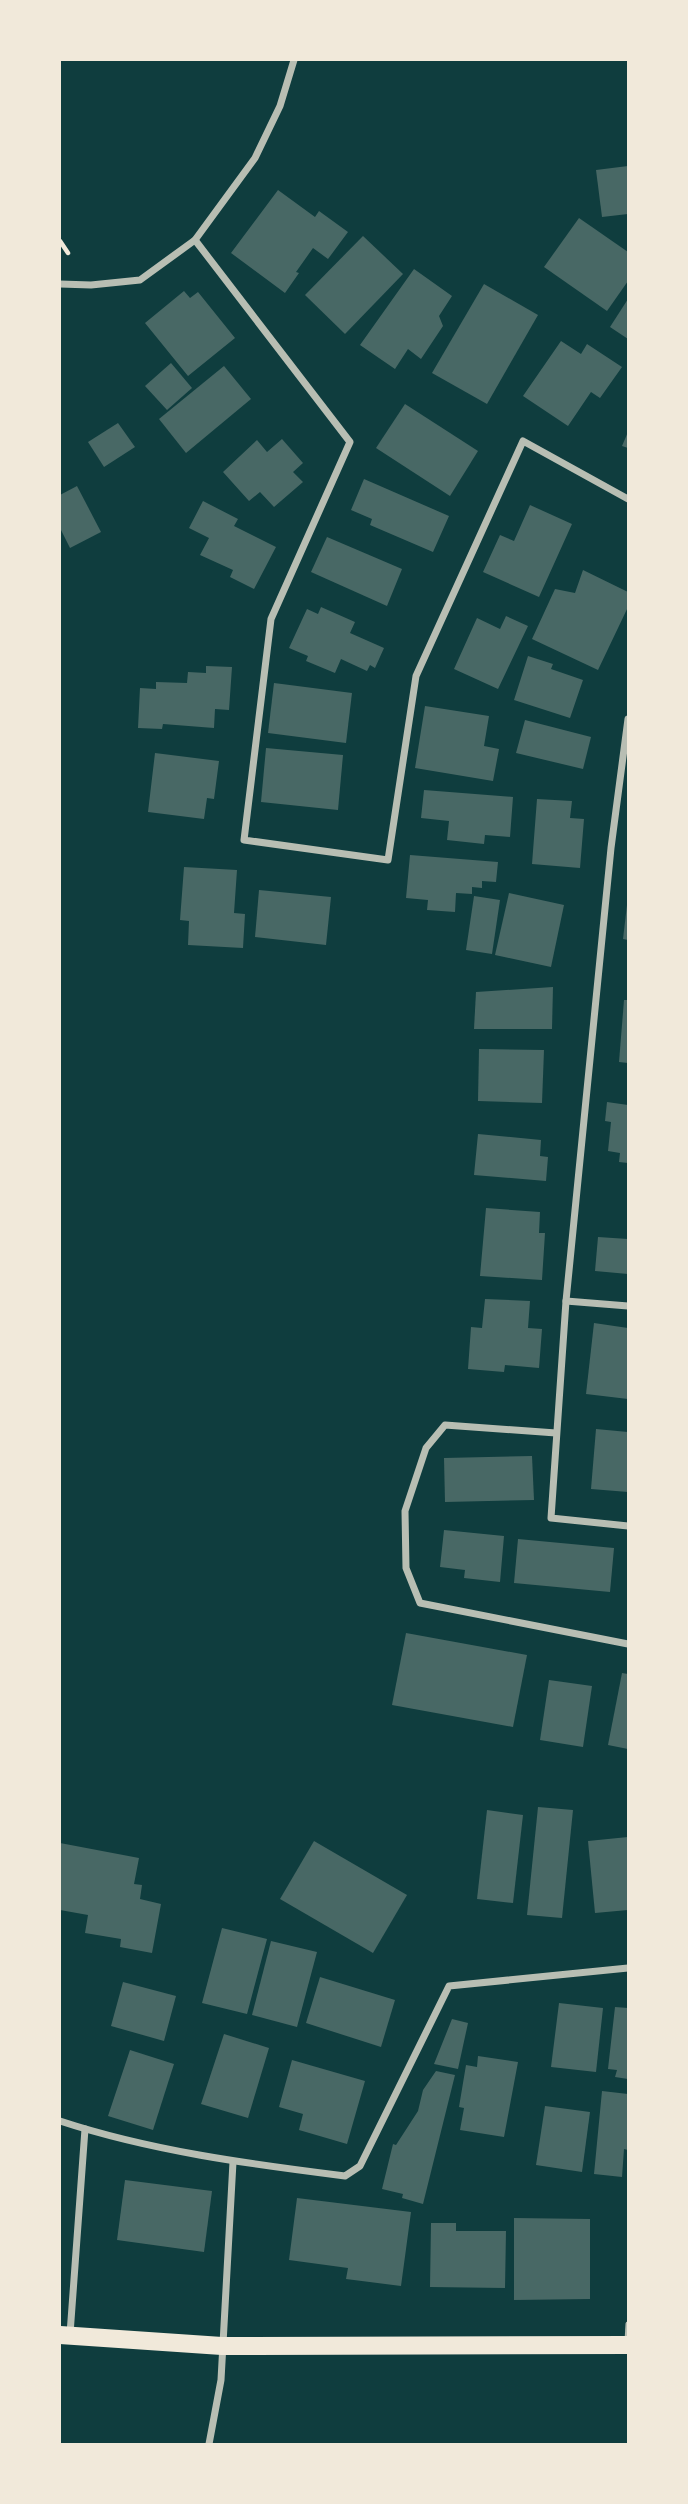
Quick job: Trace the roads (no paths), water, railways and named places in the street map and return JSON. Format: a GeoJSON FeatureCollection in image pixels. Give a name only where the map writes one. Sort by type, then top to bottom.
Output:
{"type":"FeatureCollection","features":[{"type":"Feature","properties":{"kind":"main road"},"geometry":{"type":"LineString","coordinates":[[65,2335],[222,2346],[628,2345]]}},
{"type":"Feature","properties":{"kind":"street"},"geometry":{"type":"LineString","coordinates":[[60,284],[91,285],[140,279],[195,240],[256,158],[280,106],[294,60]]}},
{"type":"Feature","properties":{"kind":"street"},"geometry":{"type":"LineString","coordinates":[[195,240],[350,442],[271,619],[244,840],[388,860],[416,676],[523,441],[628,499]]}},
{"type":"Feature","properties":{"kind":"street"},"geometry":{"type":"LineString","coordinates":[[628,719],[611,848],[566,1301],[551,1518],[628,1527]]}},
{"type":"Feature","properties":{"kind":"street"},"geometry":{"type":"LineString","coordinates":[[566,1301],[628,1306]]}},
{"type":"Feature","properties":{"kind":"street"},"geometry":{"type":"LineString","coordinates":[[556,1433],[445,1424],[426,1448],[405,1511],[406,1568],[420,1603],[628,1644]]}},
{"type":"Feature","properties":{"kind":"street"},"geometry":{"type":"LineString","coordinates":[[60,2121],[233,2162],[345,2176],[360,2166],[449,1986],[628,1968]]}},
{"type":"Feature","properties":{"kind":"street"},"geometry":{"type":"LineString","coordinates":[[65,2335],[85,2129]]}},
{"type":"Feature","properties":{"kind":"street"},"geometry":{"type":"LineString","coordinates":[[209,2445],[221,2380],[233,2162]]}},
{"type":"Feature","properties":{"kind":"lane"},"geometry":{"type":"LineString","coordinates":[[628,2324],[628,2345]]}}]}
